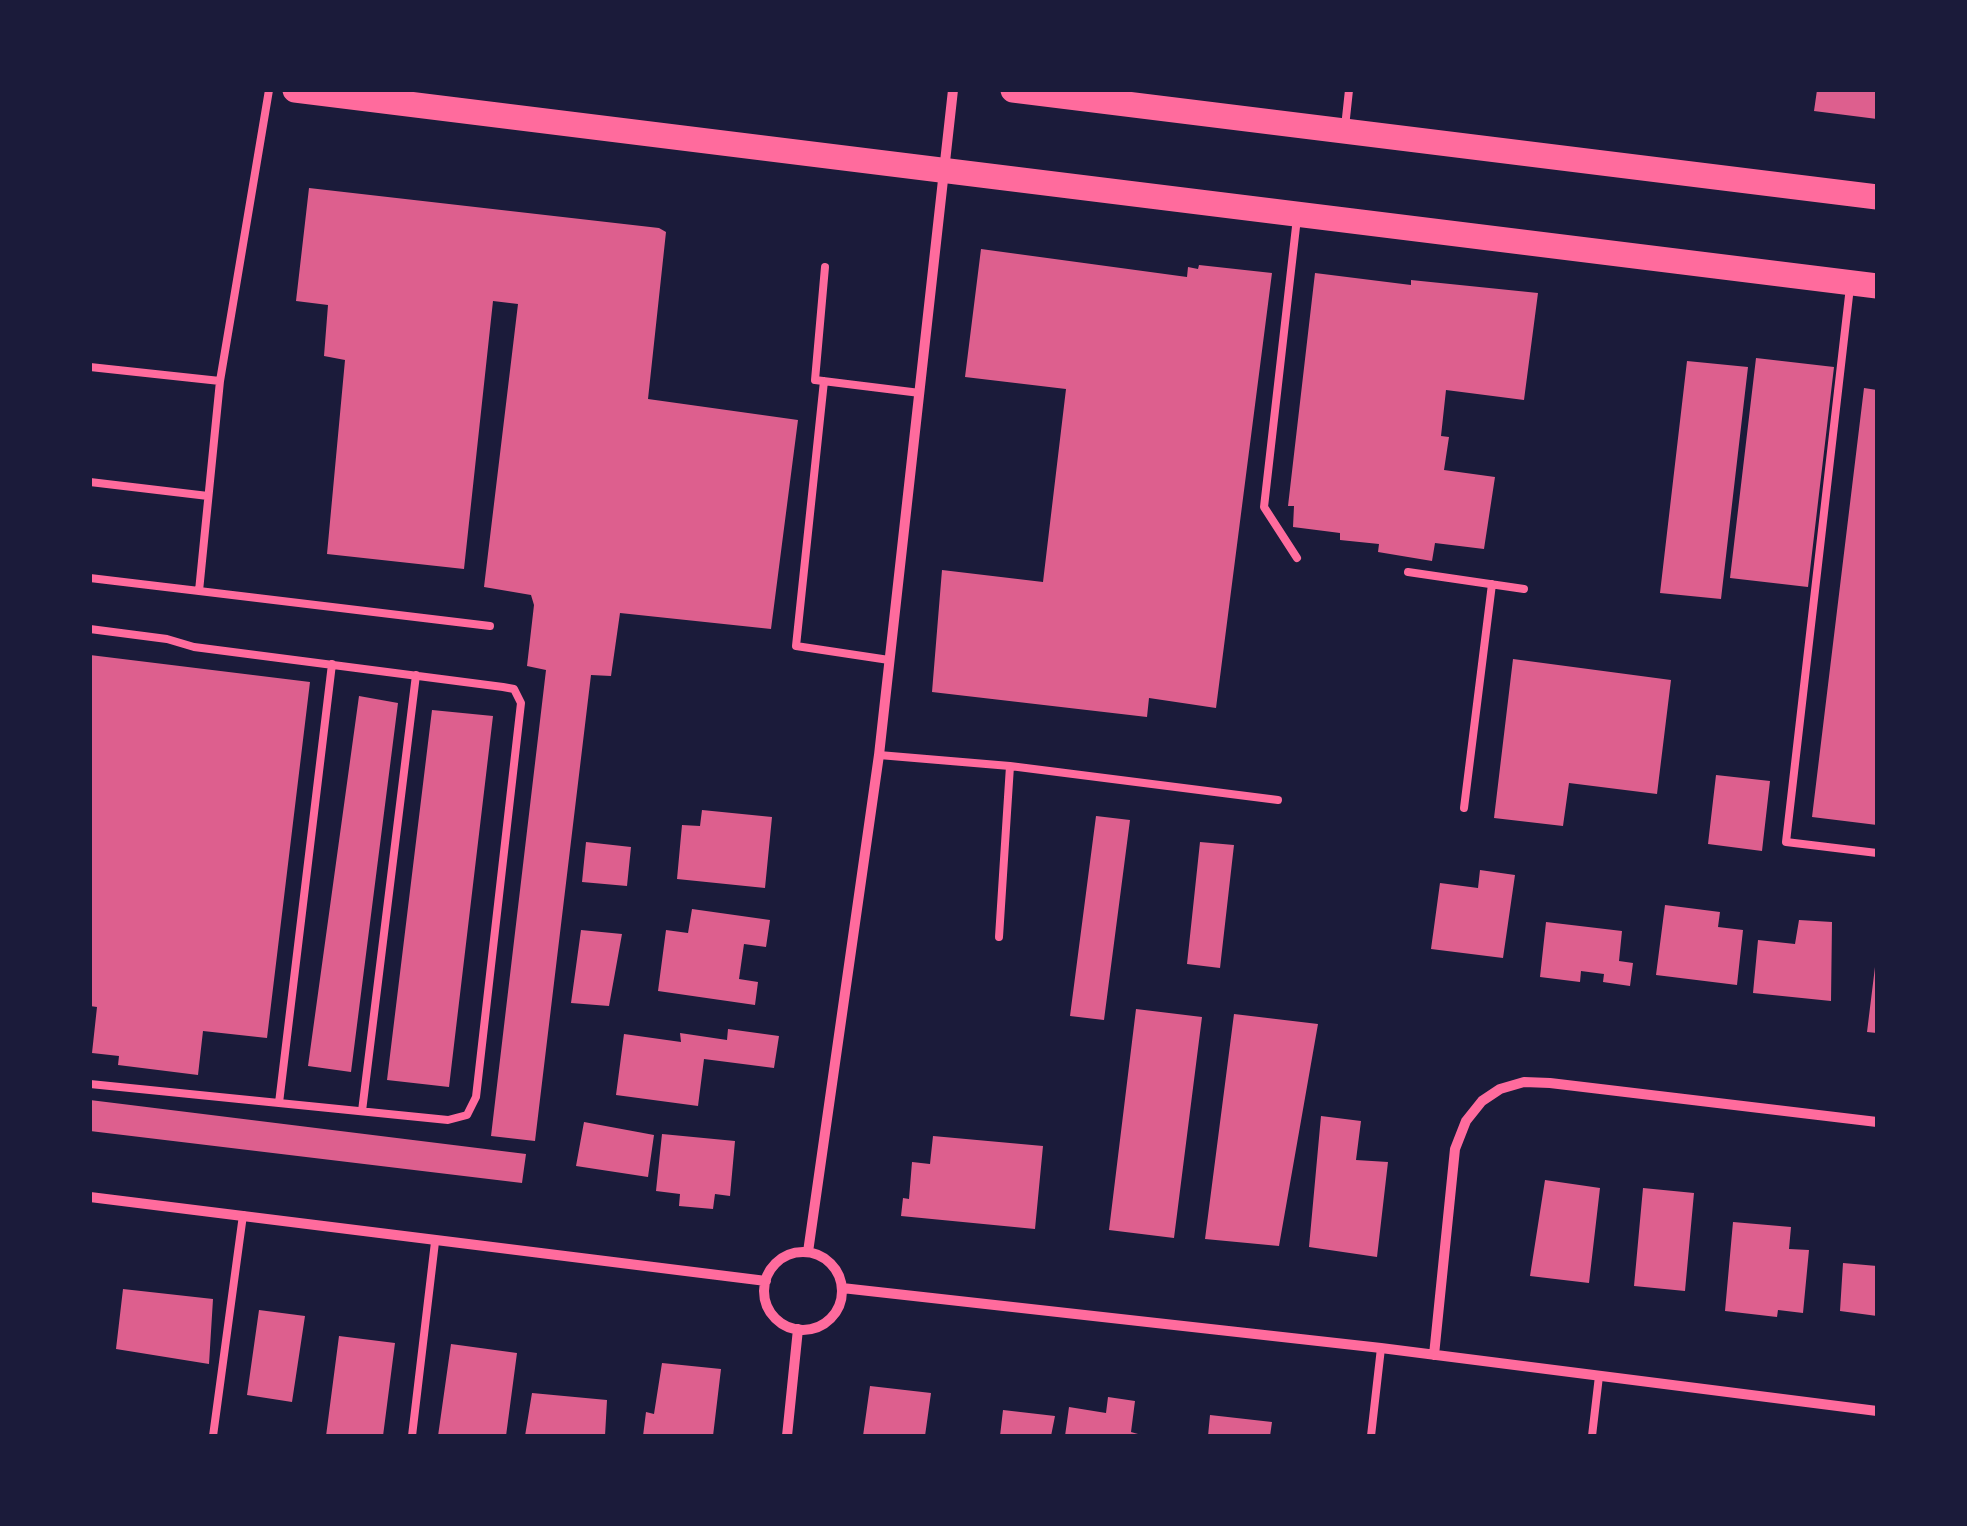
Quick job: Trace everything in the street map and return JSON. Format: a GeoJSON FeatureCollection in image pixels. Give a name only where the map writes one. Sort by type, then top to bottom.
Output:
{"type":"FeatureCollection","features":[{"type":"Feature","properties":{"kind":"main road"},"geometry":{"type":"LineString","coordinates":[[295,90],[1864,284]]}},
{"type":"Feature","properties":{"kind":"main road"},"geometry":{"type":"LineString","coordinates":[[1012,90],[1877,197]]}},
{"type":"Feature","properties":{"kind":"street"},"geometry":{"type":"LineString","coordinates":[[808,1252],[879,755],[953,90]]}},
{"type":"Feature","properties":{"kind":"street"},"geometry":{"type":"LineString","coordinates":[[1434,1355],[1455,1149],[1466,1122],[1482,1101],[1500,1088],[1524,1082],[1550,1083],[1877,1122]]}},
{"type":"Feature","properties":{"kind":"street"},"geometry":{"type":"LineString","coordinates":[[90,1197],[766,1280]]}},
{"type":"Feature","properties":{"kind":"street"},"geometry":{"type":"LineString","coordinates":[[797,1252],[808,1252],[832,1264],[842,1288],[842,1300],[821,1326],[798,1329],[778,1320],[764,1292],[777,1262],[797,1252]]}},
{"type":"Feature","properties":{"kind":"street"},"geometry":{"type":"LineString","coordinates":[[842,1288],[1381,1348],[1877,1412]]}},
{"type":"Feature","properties":{"kind":"street"},"geometry":{"type":"LineString","coordinates":[[787,1436],[798,1329]]}},
{"type":"Feature","properties":{"kind":"lane"},"geometry":{"type":"LineString","coordinates":[[198,591],[220,381],[269,90]]}},
{"type":"Feature","properties":{"kind":"lane"},"geometry":{"type":"LineString","coordinates":[[1344,131],[1349,90]]}},
{"type":"Feature","properties":{"kind":"lane"},"geometry":{"type":"LineString","coordinates":[[1297,558],[1264,508],[1298,214]]}},
{"type":"Feature","properties":{"kind":"lane"},"geometry":{"type":"LineString","coordinates":[[825,267],[815,380],[920,392]]}},
{"type":"Feature","properties":{"kind":"lane"},"geometry":{"type":"LineString","coordinates":[[1864,284],[1786,842],[1877,853]]}},
{"type":"Feature","properties":{"kind":"lane"},"geometry":{"type":"LineString","coordinates":[[90,367],[220,381]]}},
{"type":"Feature","properties":{"kind":"lane"},"geometry":{"type":"LineString","coordinates":[[824,381],[796,646],[889,660]]}},
{"type":"Feature","properties":{"kind":"lane"},"geometry":{"type":"LineString","coordinates":[[90,482],[208,496]]}},
{"type":"Feature","properties":{"kind":"lane"},"geometry":{"type":"LineString","coordinates":[[1408,572],[1524,589]]}},
{"type":"Feature","properties":{"kind":"lane"},"geometry":{"type":"LineString","coordinates":[[90,578],[490,626]]}},
{"type":"Feature","properties":{"kind":"lane"},"geometry":{"type":"LineString","coordinates":[[1464,808],[1492,584]]}},
{"type":"Feature","properties":{"kind":"lane"},"geometry":{"type":"LineString","coordinates":[[90,629],[167,639],[194,647],[514,689],[521,703],[476,1097],[467,1116],[448,1120],[90,1084]]}},
{"type":"Feature","properties":{"kind":"lane"},"geometry":{"type":"LineString","coordinates":[[279,1103],[332,664]]}},
{"type":"Feature","properties":{"kind":"lane"},"geometry":{"type":"LineString","coordinates":[[362,1111],[416,675]]}},
{"type":"Feature","properties":{"kind":"lane"},"geometry":{"type":"LineString","coordinates":[[879,755],[1010,766],[1278,800]]}},
{"type":"Feature","properties":{"kind":"lane"},"geometry":{"type":"LineString","coordinates":[[999,937],[1010,766]]}},
{"type":"Feature","properties":{"kind":"lane"},"geometry":{"type":"LineString","coordinates":[[213,1436],[243,1215]]}},
{"type":"Feature","properties":{"kind":"lane"},"geometry":{"type":"LineString","coordinates":[[412,1436],[434,1242]]}},
{"type":"Feature","properties":{"kind":"lane"},"geometry":{"type":"LineString","coordinates":[[1371,1436],[1381,1348]]}},
{"type":"Feature","properties":{"kind":"lane"},"geometry":{"type":"LineString","coordinates":[[1592,1436],[1599,1376]]}},
{"type":"Feature","properties":{"kind":"building"},"geometry":{"type":"Polygon","coordinates":[[[1817,90],[1877,90],[1877,119],[1814,111],[1817,90]]]}},
{"type":"Feature","properties":{"kind":"building"},"geometry":{"type":"Polygon","coordinates":[[[309,188],[659,228],[666,232],[648,399],[798,420],[771,629],[620,613],[611,676],[591,675],[535,1141],[491,1136],[546,670],[527,666],[534,605],[531,595],[484,587],[518,304],[493,301],[464,569],[327,554],[345,360],[324,356],[328,305],[296,301],[309,188]]]}},
{"type":"Feature","properties":{"kind":"building"},"geometry":{"type":"Polygon","coordinates":[[[981,249],[1187,277],[1188,267],[1198,269],[1199,265],[1272,273],[1216,708],[1149,698],[1147,717],[932,692],[942,570],[1043,582],[1066,389],[965,377],[981,249]]]}},
{"type":"Feature","properties":{"kind":"building"},"geometry":{"type":"Polygon","coordinates":[[[1315,273],[1411,285],[1411,280],[1538,293],[1524,400],[1446,390],[1441,436],[1449,437],[1444,470],[1495,477],[1484,549],[1435,543],[1432,561],[1378,552],[1379,544],[1340,540],[1340,533],[1293,527],[1294,506],[1288,506],[1315,273]]]}},
{"type":"Feature","properties":{"kind":"building"},"geometry":{"type":"Polygon","coordinates":[[[1756,358],[1834,367],[1808,587],[1730,578],[1756,358]]]}},
{"type":"Feature","properties":{"kind":"building"},"geometry":{"type":"Polygon","coordinates":[[[1687,361],[1748,367],[1721,599],[1660,593],[1687,361]]]}},
{"type":"Feature","properties":{"kind":"building"},"geometry":{"type":"Polygon","coordinates":[[[1864,388],[1877,390],[1877,825],[1812,817],[1864,388]]]}},
{"type":"Feature","properties":{"kind":"building"},"geometry":{"type":"Polygon","coordinates":[[[90,655],[310,682],[267,1038],[203,1031],[198,1075],[118,1065],[119,1056],[92,1053],[97,1007],[90,1006],[90,655]]]}},
{"type":"Feature","properties":{"kind":"building"},"geometry":{"type":"Polygon","coordinates":[[[1513,659],[1671,680],[1657,794],[1569,783],[1563,826],[1494,818],[1513,659]]]}},
{"type":"Feature","properties":{"kind":"building"},"geometry":{"type":"Polygon","coordinates":[[[359,696],[398,703],[351,1072],[308,1066],[359,696]]]}},
{"type":"Feature","properties":{"kind":"building"},"geometry":{"type":"Polygon","coordinates":[[[432,710],[493,716],[449,1087],[387,1080],[432,710]]]}},
{"type":"Feature","properties":{"kind":"building"},"geometry":{"type":"Polygon","coordinates":[[[1716,775],[1770,781],[1762,851],[1708,844],[1716,775]]]}},
{"type":"Feature","properties":{"kind":"building"},"geometry":{"type":"Polygon","coordinates":[[[702,810],[772,817],[765,888],[677,879],[682,825],[700,826],[702,810]]]}},
{"type":"Feature","properties":{"kind":"building"},"geometry":{"type":"Polygon","coordinates":[[[1096,816],[1130,820],[1104,1020],[1070,1016],[1096,816]]]}},
{"type":"Feature","properties":{"kind":"building"},"geometry":{"type":"Polygon","coordinates":[[[586,842],[631,847],[627,886],[582,882],[586,842]]]}},
{"type":"Feature","properties":{"kind":"building"},"geometry":{"type":"Polygon","coordinates":[[[1200,842],[1234,845],[1220,968],[1187,964],[1200,842]]]}},
{"type":"Feature","properties":{"kind":"building"},"geometry":{"type":"Polygon","coordinates":[[[1480,870],[1515,875],[1503,958],[1431,949],[1440,883],[1478,888],[1480,870]]]}},
{"type":"Feature","properties":{"kind":"building"},"geometry":{"type":"Polygon","coordinates":[[[1665,905],[1720,912],[1718,927],[1743,930],[1737,985],[1656,975],[1665,905]]]}},
{"type":"Feature","properties":{"kind":"building"},"geometry":{"type":"Polygon","coordinates":[[[692,909],[770,920],[766,947],[744,944],[739,979],[758,982],[755,1005],[658,991],[666,930],[688,933],[692,909]]]}},
{"type":"Feature","properties":{"kind":"building"},"geometry":{"type":"Polygon","coordinates":[[[1799,920],[1832,922],[1831,1001],[1753,993],[1758,940],[1795,944],[1799,920]]]}},
{"type":"Feature","properties":{"kind":"building"},"geometry":{"type":"Polygon","coordinates":[[[1546,922],[1622,931],[1619,961],[1633,963],[1630,986],[1603,982],[1604,974],[1581,971],[1580,982],[1540,977],[1546,922]]]}},
{"type":"Feature","properties":{"kind":"building"},"geometry":{"type":"Polygon","coordinates":[[[581,930],[622,934],[609,1006],[571,1003],[581,930]]]}},
{"type":"Feature","properties":{"kind":"building"},"geometry":{"type":"Polygon","coordinates":[[[1877,968],[1877,1033],[1867,1032],[1877,968]]]}},
{"type":"Feature","properties":{"kind":"building"},"geometry":{"type":"Polygon","coordinates":[[[1136,1009],[1202,1017],[1174,1238],[1109,1230],[1136,1009]]]}},
{"type":"Feature","properties":{"kind":"building"},"geometry":{"type":"Polygon","coordinates":[[[1234,1014],[1318,1024],[1279,1246],[1205,1239],[1234,1014]]]}},
{"type":"Feature","properties":{"kind":"building"},"geometry":{"type":"Polygon","coordinates":[[[728,1029],[779,1036],[774,1068],[704,1059],[698,1106],[616,1095],[624,1034],[681,1042],[680,1033],[727,1040],[728,1029]]]}},
{"type":"Feature","properties":{"kind":"building"},"geometry":{"type":"Polygon","coordinates":[[[90,1100],[526,1154],[522,1183],[90,1131],[90,1100]]]}},
{"type":"Feature","properties":{"kind":"building"},"geometry":{"type":"Polygon","coordinates":[[[1321,1116],[1361,1121],[1356,1160],[1388,1162],[1377,1257],[1309,1247],[1321,1116]]]}},
{"type":"Feature","properties":{"kind":"building"},"geometry":{"type":"Polygon","coordinates":[[[584,1122],[654,1135],[648,1177],[576,1166],[584,1122]]]}},
{"type":"Feature","properties":{"kind":"building"},"geometry":{"type":"Polygon","coordinates":[[[662,1134],[735,1141],[730,1196],[715,1194],[713,1209],[679,1206],[680,1194],[656,1191],[662,1134]]]}},
{"type":"Feature","properties":{"kind":"building"},"geometry":{"type":"Polygon","coordinates":[[[933,1136],[1043,1146],[1035,1229],[901,1216],[903,1198],[909,1199],[912,1162],[930,1164],[933,1136]]]}},
{"type":"Feature","properties":{"kind":"building"},"geometry":{"type":"Polygon","coordinates":[[[1545,1180],[1600,1188],[1589,1283],[1530,1276],[1545,1180]]]}},
{"type":"Feature","properties":{"kind":"building"},"geometry":{"type":"Polygon","coordinates":[[[1643,1188],[1694,1193],[1685,1291],[1634,1286],[1643,1188]]]}},
{"type":"Feature","properties":{"kind":"building"},"geometry":{"type":"Polygon","coordinates":[[[1733,1222],[1791,1227],[1789,1249],[1809,1250],[1803,1313],[1778,1310],[1777,1317],[1725,1311],[1733,1222]]]}},
{"type":"Feature","properties":{"kind":"building"},"geometry":{"type":"Polygon","coordinates":[[[1843,1263],[1877,1266],[1877,1316],[1840,1311],[1843,1263]]]}},
{"type":"Feature","properties":{"kind":"building"},"geometry":{"type":"Polygon","coordinates":[[[123,1289],[213,1299],[209,1364],[116,1349],[123,1289]]]}},
{"type":"Feature","properties":{"kind":"building"},"geometry":{"type":"Polygon","coordinates":[[[259,1310],[305,1316],[292,1402],[247,1395],[259,1310]]]}},
{"type":"Feature","properties":{"kind":"building"},"geometry":{"type":"Polygon","coordinates":[[[339,1336],[395,1343],[383,1436],[326,1436],[339,1336]]]}},
{"type":"Feature","properties":{"kind":"building"},"geometry":{"type":"Polygon","coordinates":[[[451,1344],[517,1353],[506,1436],[438,1436],[451,1344]]]}},
{"type":"Feature","properties":{"kind":"building"},"geometry":{"type":"Polygon","coordinates":[[[662,1363],[721,1369],[713,1436],[643,1436],[646,1412],[654,1414],[662,1363]]]}},
{"type":"Feature","properties":{"kind":"building"},"geometry":{"type":"Polygon","coordinates":[[[870,1386],[931,1393],[925,1436],[863,1436],[870,1386]]]}},
{"type":"Feature","properties":{"kind":"building"},"geometry":{"type":"Polygon","coordinates":[[[532,1393],[607,1400],[605,1436],[525,1436],[532,1393]]]}},
{"type":"Feature","properties":{"kind":"building"},"geometry":{"type":"Polygon","coordinates":[[[1108,1397],[1135,1401],[1131,1432],[1145,1436],[1065,1436],[1069,1407],[1106,1413],[1108,1397]]]}},
{"type":"Feature","properties":{"kind":"building"},"geometry":{"type":"Polygon","coordinates":[[[1003,1410],[1055,1416],[1051,1436],[1000,1436],[1003,1410]]]}},
{"type":"Feature","properties":{"kind":"building"},"geometry":{"type":"Polygon","coordinates":[[[1210,1415],[1272,1422],[1270,1436],[1208,1436],[1210,1415]]]}}]}
